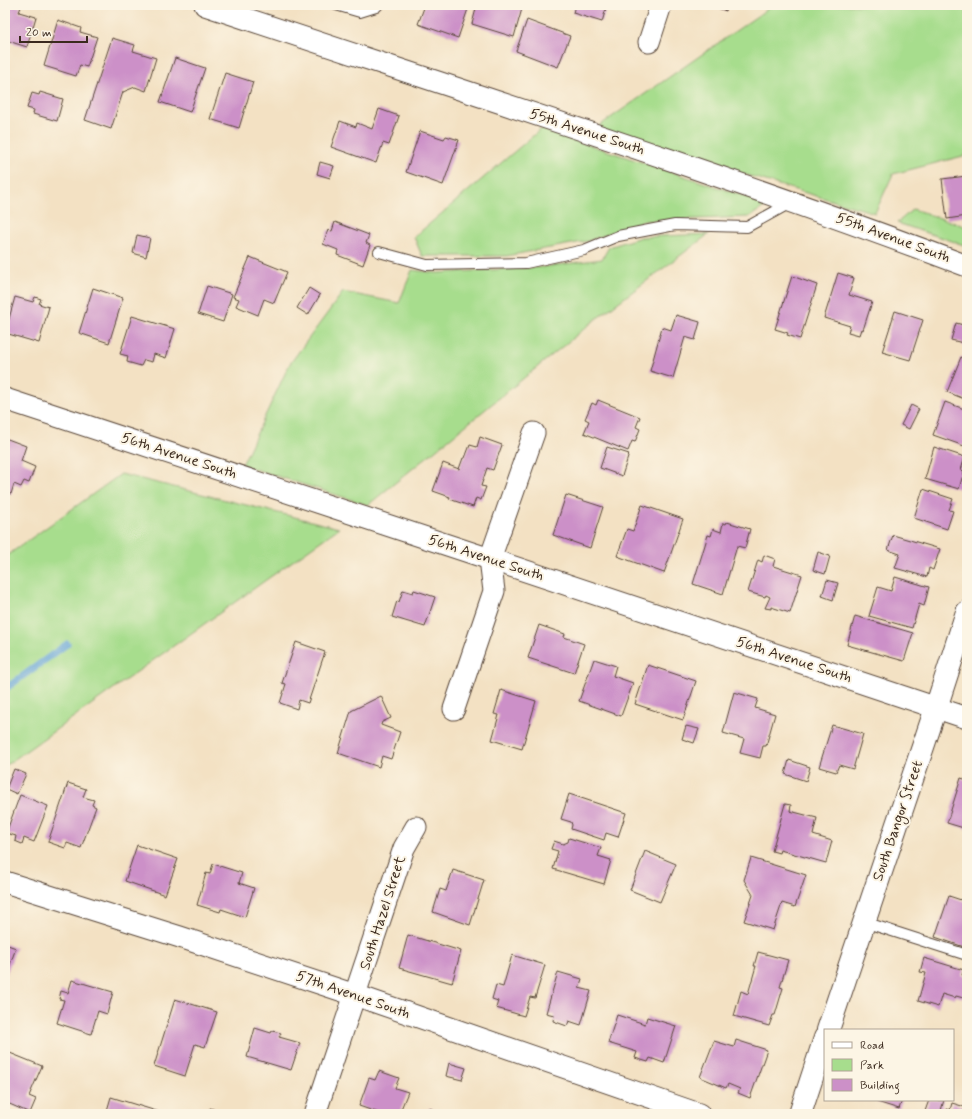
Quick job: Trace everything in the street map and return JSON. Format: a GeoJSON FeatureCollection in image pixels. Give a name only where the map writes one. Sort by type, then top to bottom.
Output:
{"type":"FeatureCollection","features":[{"type":"Feature","properties":{"kind":"street","name":"55th Avenue South"},"geometry":{"type":"LineString","coordinates":[[205,5],[618,142],[793,202],[967,266]]}},
{"type":"Feature","properties":{"kind":"street"},"geometry":{"type":"LineString","coordinates":[[649,42],[661,5]]}},
{"type":"Feature","properties":{"kind":"street","name":"56th Avenue South"},"geometry":{"type":"LineString","coordinates":[[5,399],[967,718]]}},
{"type":"Feature","properties":{"kind":"street"},"geometry":{"type":"LineString","coordinates":[[454,709],[494,591],[490,559],[534,433]]}},
{"type":"Feature","properties":{"kind":"street","name":"South Bangor Street"},"geometry":{"type":"LineString","coordinates":[[828,1029],[967,612]]}},
{"type":"Feature","properties":{"kind":"street","name":"South Hazel Street"},"geometry":{"type":"LineString","coordinates":[[315,1114],[404,848],[416,827]]}},
{"type":"Feature","properties":{"kind":"street","name":"57th Avenue South"},"geometry":{"type":"LineString","coordinates":[[5,882],[180,937],[355,995],[699,1114]]}},
{"type":"Feature","properties":{"kind":"street"},"geometry":{"type":"LineString","coordinates":[[800,1114],[824,1041]]}},
{"type":"Feature","properties":{"kind":"lane"},"geometry":{"type":"LineString","coordinates":[[336,5],[360,12],[378,5]]}},
{"type":"Feature","properties":{"kind":"lane"},"geometry":{"type":"LineString","coordinates":[[379,252],[427,265],[526,263],[584,250],[618,236],[675,225],[747,227],[793,202]]}},
{"type":"Feature","properties":{"kind":"lane"},"geometry":{"type":"LineString","coordinates":[[864,922],[967,955]]}},
{"type":"Feature","properties":{"kind":"green space"},"geometry":{"type":"Polygon","coordinates":[[[773,5],[967,5],[967,155],[893,174],[875,213],[782,186],[596,128],[773,5]]]}},
{"type":"Feature","properties":{"kind":"green space"},"geometry":{"type":"Polygon","coordinates":[[[541,129],[769,204],[749,217],[642,221],[588,241],[506,256],[422,256],[414,237],[541,129]]]}},
{"type":"Feature","properties":{"kind":"green space"},"geometry":{"type":"Polygon","coordinates":[[[913,209],[967,227],[967,246],[897,223],[913,209]]]}},
{"type":"Feature","properties":{"kind":"green space"},"geometry":{"type":"Polygon","coordinates":[[[709,234],[600,316],[368,505],[242,465],[289,365],[343,292],[399,303],[412,270],[437,273],[543,267],[602,259],[609,247],[641,237],[709,234]]]}},
{"type":"Feature","properties":{"kind":"green space"},"geometry":{"type":"Polygon","coordinates":[[[121,474],[339,528],[5,766],[5,557],[121,474]]]}},
{"type":"Feature","properties":{"kind":"building"},"geometry":{"type":"Polygon","coordinates":[[[5,5],[21,7],[19,12],[36,17],[27,47],[5,40],[5,5]]]}},
{"type":"Feature","properties":{"kind":"building"},"geometry":{"type":"Polygon","coordinates":[[[425,5],[469,6],[458,38],[418,24],[425,5]]]}},
{"type":"Feature","properties":{"kind":"building"},"geometry":{"type":"Polygon","coordinates":[[[477,5],[523,5],[514,37],[472,24],[477,5]]]}},
{"type":"Feature","properties":{"kind":"building"},"geometry":{"type":"Polygon","coordinates":[[[575,5],[607,5],[602,22],[573,13],[575,5]]]}},
{"type":"Feature","properties":{"kind":"building"},"geometry":{"type":"Polygon","coordinates":[[[709,5],[728,5],[726,11],[709,5]]]}},
{"type":"Feature","properties":{"kind":"building"},"geometry":{"type":"Polygon","coordinates":[[[58,20],[81,28],[80,32],[97,37],[87,67],[80,65],[76,76],[44,66],[58,20]]]}},
{"type":"Feature","properties":{"kind":"building"},"geometry":{"type":"Polygon","coordinates":[[[527,20],[570,36],[558,67],[516,51],[527,20]]]}},
{"type":"Feature","properties":{"kind":"building"},"geometry":{"type":"Polygon","coordinates":[[[112,38],[135,45],[133,51],[156,58],[146,91],[135,87],[123,92],[111,129],[85,120],[112,38]]]}},
{"type":"Feature","properties":{"kind":"building"},"geometry":{"type":"Polygon","coordinates":[[[175,58],[205,68],[190,112],[160,102],[175,58]]]}},
{"type":"Feature","properties":{"kind":"building"},"geometry":{"type":"Polygon","coordinates":[[[225,73],[253,82],[239,128],[210,119],[225,73]]]}},
{"type":"Feature","properties":{"kind":"building"},"geometry":{"type":"Polygon","coordinates":[[[40,92],[63,99],[57,121],[33,114],[34,110],[27,108],[32,93],[39,95],[40,92]]]}},
{"type":"Feature","properties":{"kind":"building"},"geometry":{"type":"Polygon","coordinates":[[[379,109],[399,116],[389,145],[383,143],[376,163],[331,147],[340,121],[356,127],[357,123],[372,129],[379,109]]]}},
{"type":"Feature","properties":{"kind":"building"},"geometry":{"type":"Polygon","coordinates":[[[420,131],[444,139],[446,136],[459,140],[443,185],[406,172],[420,131]]]}},
{"type":"Feature","properties":{"kind":"building"},"geometry":{"type":"Polygon","coordinates":[[[320,162],[334,166],[330,178],[317,174],[320,162]]]}},
{"type":"Feature","properties":{"kind":"building"},"geometry":{"type":"Polygon","coordinates":[[[967,176],[967,216],[947,219],[942,179],[967,176]]]}},
{"type":"Feature","properties":{"kind":"building"},"geometry":{"type":"Polygon","coordinates":[[[335,222],[369,235],[366,243],[370,245],[363,265],[337,255],[338,250],[323,244],[328,230],[332,231],[335,222]]]}},
{"type":"Feature","properties":{"kind":"building"},"geometry":{"type":"Polygon","coordinates":[[[137,235],[150,238],[146,257],[133,253],[137,235]]]}},
{"type":"Feature","properties":{"kind":"building"},"geometry":{"type":"Polygon","coordinates":[[[250,257],[287,272],[274,303],[264,299],[258,315],[236,306],[239,299],[233,297],[250,257]]]}},
{"type":"Feature","properties":{"kind":"building"},"geometry":{"type":"Polygon","coordinates":[[[838,273],[854,278],[849,295],[872,302],[863,330],[861,329],[859,335],[848,332],[850,326],[824,318],[838,273]]]}},
{"type":"Feature","properties":{"kind":"building"},"geometry":{"type":"Polygon","coordinates":[[[792,276],[817,285],[800,339],[775,329],[792,276]]]}},
{"type":"Feature","properties":{"kind":"building"},"geometry":{"type":"Polygon","coordinates":[[[207,286],[232,294],[223,322],[198,314],[207,286]]]}},
{"type":"Feature","properties":{"kind":"building"},"geometry":{"type":"Polygon","coordinates":[[[93,288],[123,298],[109,343],[79,333],[93,288]]]}},
{"type":"Feature","properties":{"kind":"building"},"geometry":{"type":"Polygon","coordinates":[[[309,288],[320,295],[308,315],[297,308],[309,288]]]}},
{"type":"Feature","properties":{"kind":"building"},"geometry":{"type":"Polygon","coordinates":[[[15,297],[33,302],[35,297],[41,299],[39,304],[49,307],[39,343],[5,333],[15,297]]]}},
{"type":"Feature","properties":{"kind":"building"},"geometry":{"type":"Polygon","coordinates":[[[895,311],[923,320],[910,360],[882,352],[895,311]]]}},
{"type":"Feature","properties":{"kind":"building"},"geometry":{"type":"Polygon","coordinates":[[[676,315],[700,322],[695,340],[685,337],[673,378],[650,371],[662,327],[671,330],[676,315]]]}},
{"type":"Feature","properties":{"kind":"building"},"geometry":{"type":"Polygon","coordinates":[[[132,316],[175,329],[166,358],[154,354],[152,362],[144,360],[141,366],[127,362],[128,356],[120,354],[132,316]]]}},
{"type":"Feature","properties":{"kind":"building"},"geometry":{"type":"Polygon","coordinates":[[[956,323],[967,326],[967,347],[962,345],[963,343],[951,340],[956,323]]]}},
{"type":"Feature","properties":{"kind":"building"},"geometry":{"type":"Polygon","coordinates":[[[961,357],[967,360],[967,400],[947,392],[961,357]]]}},
{"type":"Feature","properties":{"kind":"building"},"geometry":{"type":"Polygon","coordinates":[[[598,400],[640,417],[636,427],[640,429],[635,442],[632,441],[628,451],[584,433],[589,421],[585,419],[592,403],[596,405],[598,400]]]}},
{"type":"Feature","properties":{"kind":"building"},"geometry":{"type":"Polygon","coordinates":[[[945,402],[967,410],[967,447],[933,435],[945,402]]]}},
{"type":"Feature","properties":{"kind":"building"},"geometry":{"type":"Polygon","coordinates":[[[911,405],[919,409],[909,429],[901,425],[911,405]]]}},
{"type":"Feature","properties":{"kind":"building"},"geometry":{"type":"Polygon","coordinates":[[[480,437],[502,445],[493,470],[487,468],[481,486],[486,487],[481,500],[476,498],[473,507],[449,499],[450,497],[433,491],[443,463],[459,469],[470,445],[477,447],[480,437]]]}},
{"type":"Feature","properties":{"kind":"building"},"geometry":{"type":"Polygon","coordinates":[[[5,438],[26,446],[21,461],[35,467],[29,483],[24,481],[21,487],[14,484],[11,494],[6,492],[5,495],[5,438]]]}},
{"type":"Feature","properties":{"kind":"building"},"geometry":{"type":"Polygon","coordinates":[[[607,447],[629,454],[622,476],[600,468],[607,447]]]}},
{"type":"Feature","properties":{"kind":"building"},"geometry":{"type":"Polygon","coordinates":[[[934,447],[965,457],[961,470],[964,471],[959,489],[925,479],[934,447]]]}},
{"type":"Feature","properties":{"kind":"building"},"geometry":{"type":"Polygon","coordinates":[[[923,489],[953,499],[949,510],[953,511],[947,529],[914,518],[923,489]]]}},
{"type":"Feature","properties":{"kind":"building"},"geometry":{"type":"Polygon","coordinates":[[[566,495],[603,507],[590,548],[553,535],[566,495]]]}},
{"type":"Feature","properties":{"kind":"building"},"geometry":{"type":"Polygon","coordinates":[[[642,505],[683,519],[664,573],[617,556],[627,529],[633,531],[642,505]]]}},
{"type":"Feature","properties":{"kind":"building"},"geometry":{"type":"Polygon","coordinates":[[[727,522],[750,529],[745,548],[737,546],[723,594],[693,584],[708,535],[711,536],[713,529],[721,532],[723,523],[726,524],[727,522]]]}},
{"type":"Feature","properties":{"kind":"building"},"geometry":{"type":"Polygon","coordinates":[[[893,535],[940,549],[933,570],[929,568],[927,577],[895,568],[900,554],[888,550],[893,535]]]}},
{"type":"Feature","properties":{"kind":"building"},"geometry":{"type":"Polygon","coordinates":[[[818,552],[830,556],[825,574],[813,570],[818,552]]]}},
{"type":"Feature","properties":{"kind":"building"},"geometry":{"type":"Polygon","coordinates":[[[764,555],[775,559],[773,566],[802,575],[790,613],[771,607],[771,609],[765,608],[770,597],[748,592],[758,560],[762,562],[764,555]]]}},
{"type":"Feature","properties":{"kind":"building"},"geometry":{"type":"Polygon","coordinates":[[[895,577],[929,587],[924,606],[919,604],[912,628],[869,616],[878,587],[891,591],[895,577]]]}},
{"type":"Feature","properties":{"kind":"building"},"geometry":{"type":"Polygon","coordinates":[[[827,580],[838,583],[833,600],[822,596],[827,580]]]}},
{"type":"Feature","properties":{"kind":"building"},"geometry":{"type":"Polygon","coordinates":[[[403,590],[413,593],[414,590],[435,597],[425,627],[392,617],[397,601],[399,602],[403,590]]]}},
{"type":"Feature","properties":{"kind":"building"},"geometry":{"type":"Polygon","coordinates":[[[855,616],[913,633],[904,661],[847,645],[855,616]]]}},
{"type":"Feature","properties":{"kind":"building"},"geometry":{"type":"Polygon","coordinates":[[[539,625],[565,634],[564,637],[584,644],[574,673],[528,658],[539,625]]]}},
{"type":"Feature","properties":{"kind":"building"},"geometry":{"type":"Polygon","coordinates":[[[296,642],[325,652],[308,703],[299,700],[297,709],[280,703],[286,684],[282,683],[296,642]]]}},
{"type":"Feature","properties":{"kind":"building"},"geometry":{"type":"Polygon","coordinates":[[[594,659],[616,666],[613,676],[633,683],[621,716],[579,701],[594,659]]]}},
{"type":"Feature","properties":{"kind":"building"},"geometry":{"type":"Polygon","coordinates":[[[648,665],[696,681],[683,720],[635,704],[648,665]]]}},
{"type":"Feature","properties":{"kind":"building"},"geometry":{"type":"Polygon","coordinates":[[[501,690],[536,701],[522,749],[492,740],[499,715],[494,714],[501,690]]]}},
{"type":"Feature","properties":{"kind":"building"},"geometry":{"type":"Polygon","coordinates":[[[734,692],[758,699],[755,708],[775,714],[766,746],[763,746],[760,758],[740,753],[744,739],[723,733],[734,692]]]}},
{"type":"Feature","properties":{"kind":"building"},"geometry":{"type":"Polygon","coordinates":[[[381,696],[391,718],[382,722],[381,725],[400,732],[391,759],[382,756],[379,767],[338,753],[351,711],[381,696]]]}},
{"type":"Feature","properties":{"kind":"building"},"geometry":{"type":"Polygon","coordinates":[[[832,725],[863,734],[853,769],[839,765],[836,772],[819,767],[832,725]]]}},
{"type":"Feature","properties":{"kind":"building"},"geometry":{"type":"Polygon","coordinates":[[[686,726],[699,729],[694,743],[682,739],[686,726]]]}},
{"type":"Feature","properties":{"kind":"building"},"geometry":{"type":"Polygon","coordinates":[[[789,760],[810,767],[806,781],[785,774],[789,760]]]}},
{"type":"Feature","properties":{"kind":"building"},"geometry":{"type":"Polygon","coordinates":[[[14,769],[26,774],[17,794],[6,789],[14,769]]]}},
{"type":"Feature","properties":{"kind":"building"},"geometry":{"type":"Polygon","coordinates":[[[961,778],[967,780],[967,829],[947,823],[961,778]]]}},
{"type":"Feature","properties":{"kind":"building"},"geometry":{"type":"Polygon","coordinates":[[[68,783],[86,789],[83,797],[94,800],[92,805],[96,807],[81,848],[67,843],[65,848],[48,842],[68,783]]]}},
{"type":"Feature","properties":{"kind":"building"},"geometry":{"type":"Polygon","coordinates":[[[569,794],[626,813],[618,837],[606,833],[604,840],[571,829],[571,822],[561,819],[569,794]]]}},
{"type":"Feature","properties":{"kind":"building"},"geometry":{"type":"Polygon","coordinates":[[[20,795],[48,806],[34,842],[24,838],[22,844],[15,841],[16,836],[6,833],[20,795]]]}},
{"type":"Feature","properties":{"kind":"building"},"geometry":{"type":"Polygon","coordinates":[[[785,804],[791,805],[790,811],[817,818],[813,835],[832,841],[826,863],[780,850],[779,853],[772,851],[785,804]]]}},
{"type":"Feature","properties":{"kind":"building"},"geometry":{"type":"Polygon","coordinates":[[[569,838],[601,848],[598,856],[611,860],[604,884],[553,869],[558,851],[551,849],[554,841],[563,844],[568,842],[569,838]]]}},
{"type":"Feature","properties":{"kind":"building"},"geometry":{"type":"Polygon","coordinates":[[[137,845],[178,859],[165,895],[125,881],[137,845]]]}},
{"type":"Feature","properties":{"kind":"building"},"geometry":{"type":"Polygon","coordinates":[[[645,851],[676,864],[660,902],[630,890],[645,851]]]}},
{"type":"Feature","properties":{"kind":"building"},"geometry":{"type":"Polygon","coordinates":[[[751,858],[806,875],[795,907],[782,903],[773,930],[744,921],[753,895],[744,880],[751,858]]]}},
{"type":"Feature","properties":{"kind":"building"},"geometry":{"type":"Polygon","coordinates":[[[213,864],[242,873],[239,883],[254,888],[245,917],[221,909],[220,912],[197,905],[206,873],[210,874],[213,864]]]}},
{"type":"Feature","properties":{"kind":"building"},"geometry":{"type":"Polygon","coordinates":[[[453,870],[484,880],[470,925],[433,912],[440,889],[446,891],[453,870]]]}},
{"type":"Feature","properties":{"kind":"building"},"geometry":{"type":"Polygon","coordinates":[[[949,896],[967,902],[967,948],[935,937],[949,896]]]}},
{"type":"Feature","properties":{"kind":"building"},"geometry":{"type":"Polygon","coordinates":[[[408,935],[461,951],[452,983],[399,968],[408,935]]]}},
{"type":"Feature","properties":{"kind":"building"},"geometry":{"type":"Polygon","coordinates":[[[5,944],[16,948],[5,978],[5,944]]]}},
{"type":"Feature","properties":{"kind":"building"},"geometry":{"type":"Polygon","coordinates":[[[758,952],[788,960],[780,987],[783,988],[775,1015],[773,1015],[769,1026],[734,1016],[741,991],[748,994],[756,966],[754,966],[758,952]]]}},
{"type":"Feature","properties":{"kind":"building"},"geometry":{"type":"Polygon","coordinates":[[[512,955],[545,965],[535,998],[530,997],[524,1016],[496,1008],[498,1001],[492,999],[496,985],[503,987],[512,955]]]}},
{"type":"Feature","properties":{"kind":"building"},"geometry":{"type":"Polygon","coordinates":[[[924,958],[964,970],[962,975],[967,977],[967,999],[956,996],[955,998],[942,994],[938,1007],[918,1001],[926,973],[920,972],[924,958]]]}},
{"type":"Feature","properties":{"kind":"building"},"geometry":{"type":"Polygon","coordinates":[[[558,972],[582,979],[579,988],[591,991],[581,1025],[569,1021],[567,1026],[553,1021],[554,1015],[546,1013],[558,972]]]}},
{"type":"Feature","properties":{"kind":"building"},"geometry":{"type":"Polygon","coordinates":[[[72,980],[113,992],[107,1014],[98,1011],[91,1034],[57,1023],[64,1000],[59,999],[61,991],[68,993],[72,980]]]}},
{"type":"Feature","properties":{"kind":"building"},"geometry":{"type":"Polygon","coordinates":[[[175,999],[217,1012],[205,1047],[195,1044],[185,1076],[154,1066],[175,999]]]}},
{"type":"Feature","properties":{"kind":"building"},"geometry":{"type":"Polygon","coordinates":[[[617,1015],[645,1024],[647,1017],[676,1026],[664,1063],[650,1058],[648,1062],[635,1058],[637,1052],[608,1043],[617,1015]]]}},
{"type":"Feature","properties":{"kind":"building"},"geometry":{"type":"Polygon","coordinates":[[[255,1028],[271,1033],[272,1031],[281,1033],[279,1037],[300,1043],[291,1070],[247,1057],[255,1028]]]}},
{"type":"Feature","properties":{"kind":"building"},"geometry":{"type":"Polygon","coordinates":[[[736,1040],[767,1050],[750,1098],[738,1093],[740,1089],[728,1084],[726,1088],[700,1077],[714,1041],[734,1047],[736,1040]]]}},
{"type":"Feature","properties":{"kind":"building"},"geometry":{"type":"Polygon","coordinates":[[[5,1051],[42,1066],[29,1096],[36,1099],[30,1113],[5,1102],[5,1051]]]}},
{"type":"Feature","properties":{"kind":"building"},"geometry":{"type":"Polygon","coordinates":[[[449,1063],[466,1068],[462,1080],[446,1076],[449,1063]]]}},
{"type":"Feature","properties":{"kind":"building"},"geometry":{"type":"Polygon","coordinates":[[[379,1071],[399,1078],[395,1088],[408,1092],[399,1114],[382,1114],[359,1106],[369,1078],[375,1080],[379,1071]]]}},
{"type":"Feature","properties":{"kind":"building"},"geometry":{"type":"Polygon","coordinates":[[[111,1097],[166,1114],[106,1114],[111,1097]]]}},
{"type":"Feature","properties":{"kind":"building"},"geometry":{"type":"Polygon","coordinates":[[[878,1101],[902,1101],[899,1109],[878,1101]]]}},
{"type":"Feature","properties":{"kind":"building"},"geometry":{"type":"Polygon","coordinates":[[[929,1101],[944,1101],[940,1114],[924,1114],[929,1101]]]}},
{"type":"Feature","properties":{"kind":"building"},"geometry":{"type":"Polygon","coordinates":[[[952,1103],[965,1107],[963,1114],[946,1114],[947,1109],[950,1110],[952,1103]]]}},
{"type":"Feature","properties":{"kind":"building"},"geometry":{"type":"Polygon","coordinates":[[[210,1108],[228,1114],[208,1114],[210,1108]]]}},
{"type":"Feature","properties":{"kind":"building"},"geometry":{"type":"Polygon","coordinates":[[[429,1108],[445,1114],[427,1114],[429,1108]]]}},
{"type":"Feature","properties":{"kind":"waterway"},"geometry":{"type":"LineString","coordinates":[[5,689],[67,644]]}}]}
